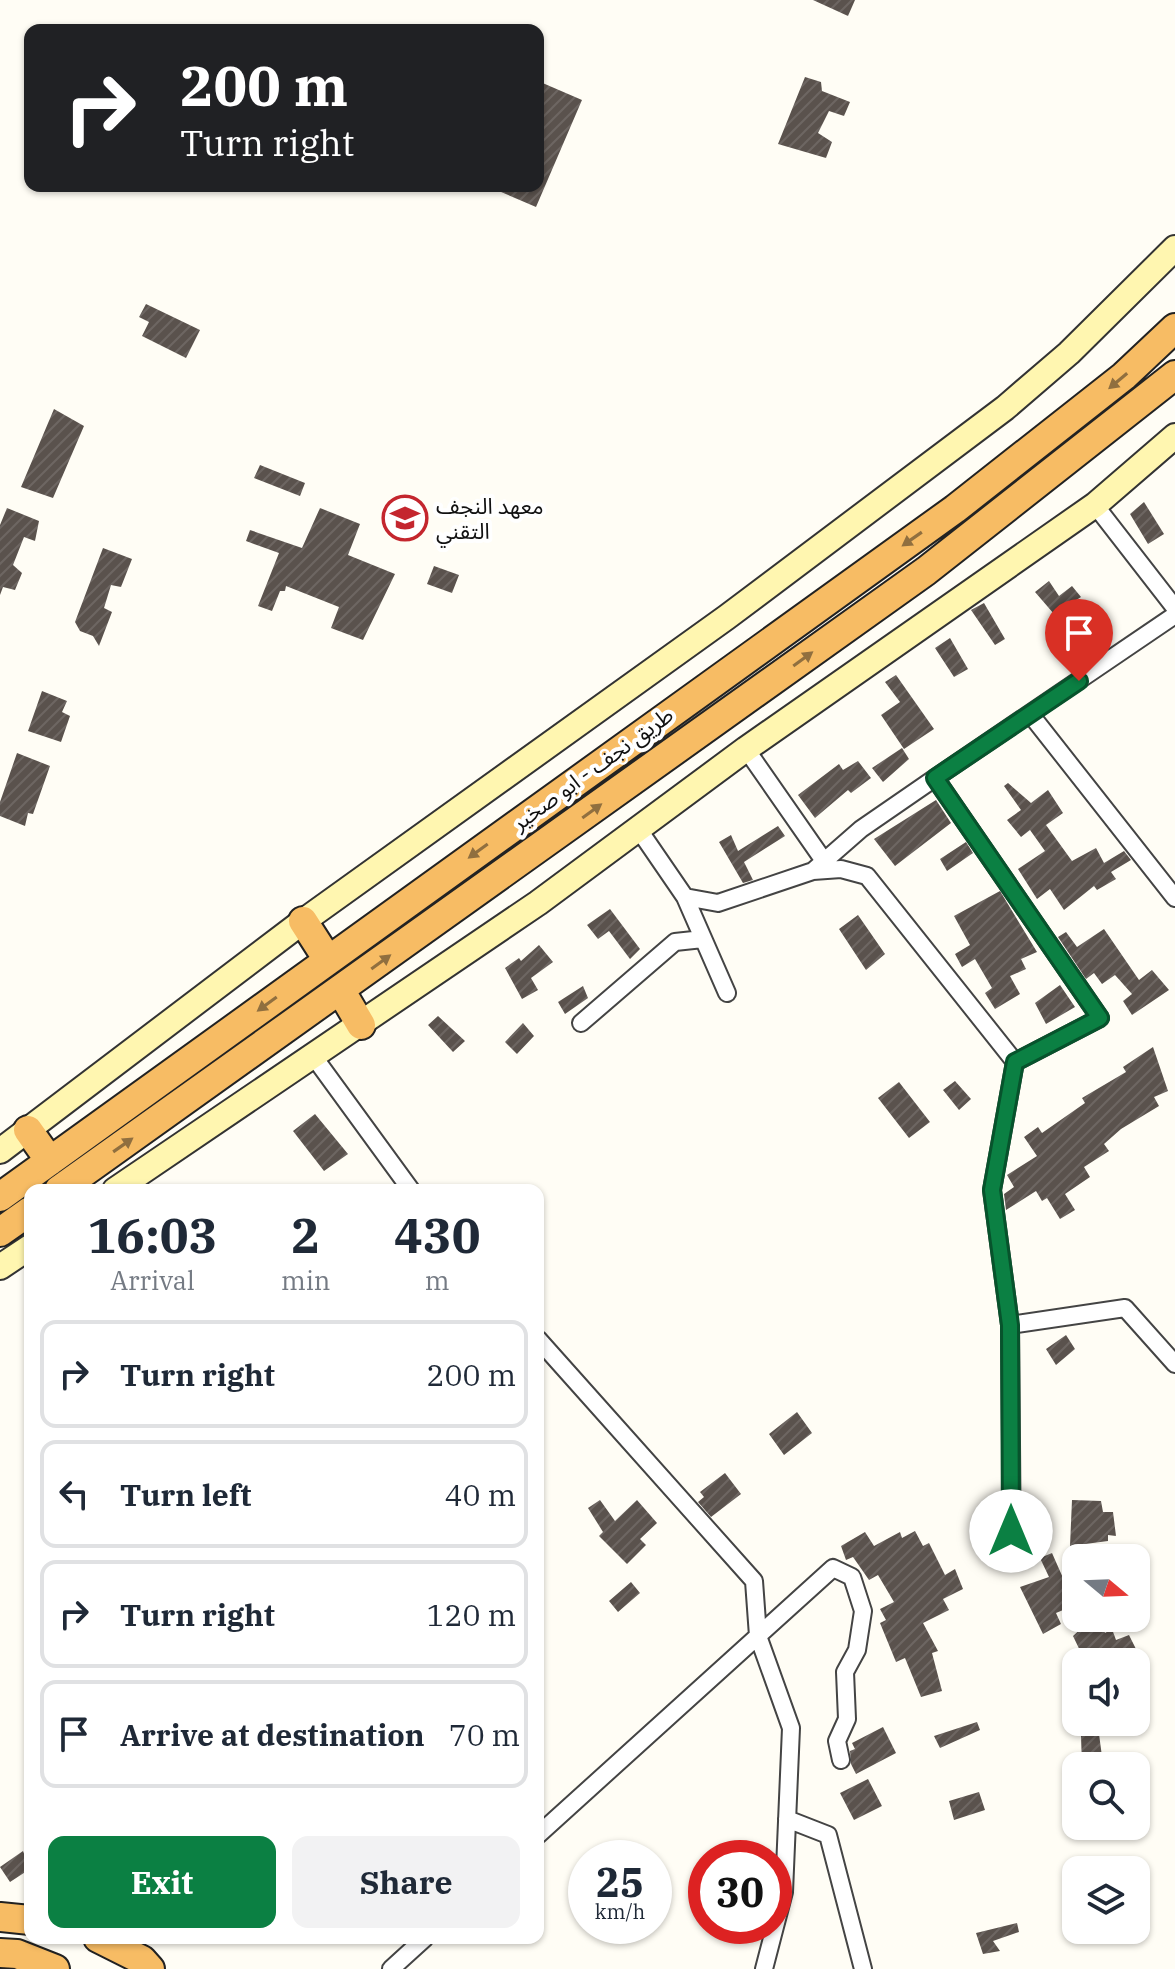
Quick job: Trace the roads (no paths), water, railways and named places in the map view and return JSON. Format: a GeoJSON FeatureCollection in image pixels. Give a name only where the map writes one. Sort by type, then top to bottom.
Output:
{"type":"FeatureCollection","features":[{"type":"Feature","properties":{"kind":"highway","name":"طريق نجف - ابو صخير"},"geometry":{"type":"LineString","coordinates":[[0,1197],[955,509],[1074,416],[1175,328]]}},
{"type":"Feature","properties":{"kind":"highway","name":"طريق نجف - ابو صخير"},"geometry":{"type":"LineString","coordinates":[[69,1184],[926,571],[1054,474],[1175,375]]}},
{"type":"Feature","properties":{"kind":"highway"},"geometry":{"type":"LineString","coordinates":[[1074,416],[1070,426],[1072,437],[1080,443],[1091,444]]}},
{"type":"Feature","properties":{"kind":"highway"},"geometry":{"type":"LineString","coordinates":[[1038,444],[1048,446],[1055,453],[1058,464],[1054,474]]}},
{"type":"Feature","properties":{"kind":"highway"},"geometry":{"type":"LineString","coordinates":[[303,921],[328,960]]}},
{"type":"Feature","properties":{"kind":"highway"},"geometry":{"type":"LineString","coordinates":[[341,991],[361,1025]]}},
{"type":"Feature","properties":{"kind":"highway"},"geometry":{"type":"LineString","coordinates":[[28,1130],[50,1161]]}},
{"type":"Feature","properties":{"kind":"highway"},"geometry":{"type":"LineString","coordinates":[[0,1232],[24,1215]]}},
{"type":"Feature","properties":{"kind":"highway"},"geometry":{"type":"LineString","coordinates":[[0,1917],[24,1919]]}},
{"type":"Feature","properties":{"kind":"highway"},"geometry":{"type":"LineString","coordinates":[[110,1944],[142,1960],[150,1969]]}},
{"type":"Feature","properties":{"kind":"highway"},"geometry":{"type":"LineString","coordinates":[[0,1953],[17,1954],[55,1969]]}},
{"type":"Feature","properties":{"kind":"main road"},"geometry":{"type":"LineString","coordinates":[[0,1151],[303,921],[727,617],[1005,408],[1069,353],[1175,248]]}},
{"type":"Feature","properties":{"kind":"main road"},"geometry":{"type":"LineString","coordinates":[[124,1184],[538,903],[746,749],[1095,505],[1175,436]]}},
{"type":"Feature","properties":{"kind":"main road"},"geometry":{"type":"LineString","coordinates":[[0,1267],[24,1251]]}},
{"type":"Feature","properties":{"kind":"street"},"geometry":{"type":"LineString","coordinates":[[1095,505],[1175,608]]}},
{"type":"Feature","properties":{"kind":"street"},"geometry":{"type":"LineString","coordinates":[[685,897],[718,903],[819,866],[861,829],[1175,615]]}},
{"type":"Feature","properties":{"kind":"street"},"geometry":{"type":"LineString","coordinates":[[1031,715],[1175,898]]}},
{"type":"Feature","properties":{"kind":"street"},"geometry":{"type":"LineString","coordinates":[[746,749],[819,866]]}},
{"type":"Feature","properties":{"kind":"street"},"geometry":{"type":"LineString","coordinates":[[935,778],[1100,1018],[1015,1062]]}},
{"type":"Feature","properties":{"kind":"street"},"geometry":{"type":"LineString","coordinates":[[637,827],[685,897],[727,993]]}},
{"type":"Feature","properties":{"kind":"street"},"geometry":{"type":"LineString","coordinates":[[819,866],[867,876],[1015,1062],[992,1190],[1010,1325],[1012,1561]]}},
{"type":"Feature","properties":{"kind":"street"},"geometry":{"type":"LineString","coordinates":[[581,1023],[675,942],[703,939]]}},
{"type":"Feature","properties":{"kind":"street"},"geometry":{"type":"LineString","coordinates":[[314,1057],[407,1184]]}},
{"type":"Feature","properties":{"kind":"street"},"geometry":{"type":"LineString","coordinates":[[1010,1325],[1125,1308],[1175,1364]]}},
{"type":"Feature","properties":{"kind":"street"},"geometry":{"type":"LineString","coordinates":[[544,1346],[754,1581],[758,1636],[791,1728],[784,1892],[764,1969]]}},
{"type":"Feature","properties":{"kind":"street"},"geometry":{"type":"LineString","coordinates":[[544,1830],[833,1568],[852,1577],[863,1611],[857,1650],[845,1672],[847,1719],[837,1741],[841,1760]]}},
{"type":"Feature","properties":{"kind":"street"},"geometry":{"type":"LineString","coordinates":[[787,1819],[828,1835],[863,1969]]}},
{"type":"Feature","properties":{"kind":"street"},"geometry":{"type":"LineString","coordinates":[[391,1969],[418,1944]]}},
{"type":"Feature","properties":{"kind":"place","name":"معهد النجف التقني"},"geometry":{"type":"Point","coordinates":[405,518]}}]}
